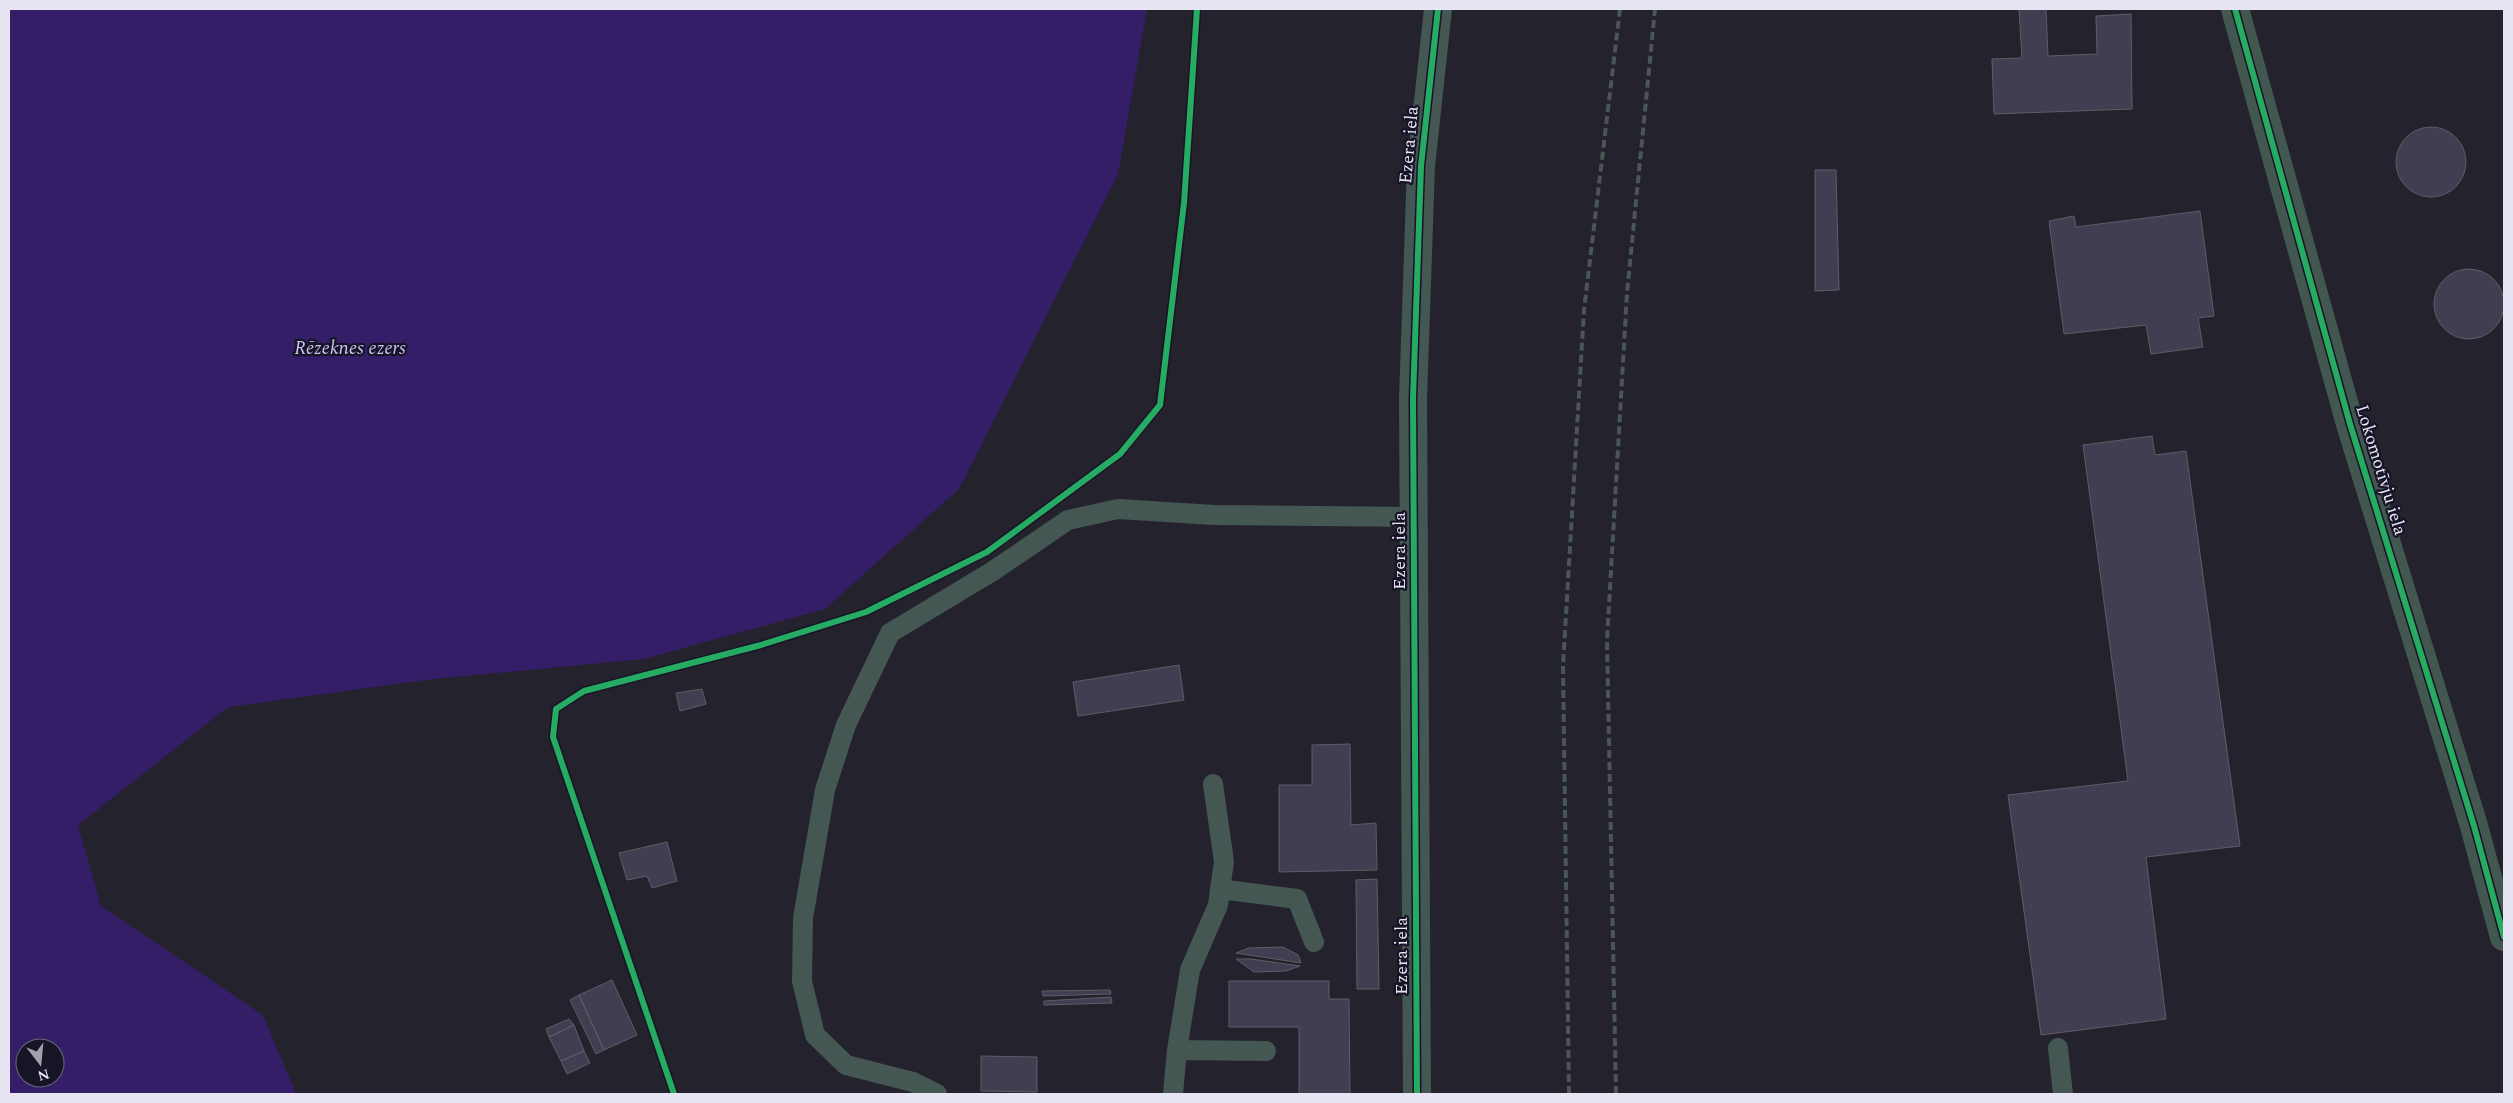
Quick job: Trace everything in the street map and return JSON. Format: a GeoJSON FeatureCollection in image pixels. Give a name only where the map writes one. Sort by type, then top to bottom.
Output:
{"type":"FeatureCollection","features":[{"type":"Feature","properties":{"kind":"street","name":"Ezera iela"},"geometry":{"type":"LineString","coordinates":[[1417,1094],[1413,399],[1421,166],[1438,9]]}},
{"type":"Feature","properties":{"kind":"street","name":"Lokomotīvju iela"},"geometry":{"type":"LineString","coordinates":[[2235,9],[2350,424],[2474,826],[2504,938]]}},
{"type":"Feature","properties":{"kind":"lane"},"geometry":{"type":"LineString","coordinates":[[937,1094],[913,1082],[846,1065],[815,1034],[802,981],[803,918],[825,790],[846,725],[890,633],[993,571],[1068,520],[1118,509],[1214,515],[1414,517]]}},
{"type":"Feature","properties":{"kind":"lane"},"geometry":{"type":"LineString","coordinates":[[1173,1094],[1177,1050],[1190,970],[1218,905],[1224,862],[1213,784]]}},
{"type":"Feature","properties":{"kind":"lane"},"geometry":{"type":"LineString","coordinates":[[1220,889],[1297,899],[1314,942]]}},
{"type":"Feature","properties":{"kind":"lane"},"geometry":{"type":"LineString","coordinates":[[2058,1048],[2063,1094]]}},
{"type":"Feature","properties":{"kind":"lane"},"geometry":{"type":"LineString","coordinates":[[1177,1050],[1266,1050]]}},
{"type":"Feature","properties":{"kind":"path"},"geometry":{"type":"LineString","coordinates":[[1073,488],[1120,454],[1160,405],[1184,203],[1197,9]]}},
{"type":"Feature","properties":{"kind":"path"},"geometry":{"type":"LineString","coordinates":[[564,772],[552,737],[556,709],[584,691],[761,644],[875,608]]}},
{"type":"Feature","properties":{"kind":"water","name":"Rēzeknes ezers"},"geometry":{"type":"Polygon","coordinates":[[[9,9],[1147,9],[1118,174],[959,489],[825,609],[644,659],[433,679],[228,707],[78,825],[101,906],[263,1015],[296,1094],[9,1094],[9,9]]]}},
{"type":"Feature","properties":{"kind":"building"},"geometry":{"type":"Polygon","coordinates":[[[2019,9],[2046,9],[2048,56],[2097,54],[2096,16],[2131,14],[2132,109],[1994,114],[1992,59],[2022,58],[2019,9]]]}},
{"type":"Feature","properties":{"kind":"building"},"geometry":{"type":"Polygon","coordinates":[[[2431,127],[2450,133],[2460,143],[2466,162],[2460,181],[2450,191],[2431,197],[2412,191],[2402,181],[2396,162],[2402,143],[2412,133],[2431,127]]]}},
{"type":"Feature","properties":{"kind":"building"},"geometry":{"type":"Polygon","coordinates":[[[1815,170],[1836,170],[1839,290],[1815,291],[1815,170]]]}},
{"type":"Feature","properties":{"kind":"building"},"geometry":{"type":"Polygon","coordinates":[[[2200,211],[2214,316],[2198,318],[2203,347],[2151,354],[2146,325],[2064,334],[2049,221],[2074,216],[2076,227],[2200,211]]]}},
{"type":"Feature","properties":{"kind":"building"},"geometry":{"type":"Polygon","coordinates":[[[2469,269],[2488,275],[2498,285],[2504,304],[2498,323],[2488,333],[2469,339],[2450,333],[2440,323],[2434,304],[2440,285],[2450,275],[2469,269]]]}},
{"type":"Feature","properties":{"kind":"building"},"geometry":{"type":"Polygon","coordinates":[[[2152,436],[2155,455],[2186,451],[2240,846],[2146,857],[2166,1019],[2041,1035],[2008,795],[2128,781],[2083,445],[2152,436]]]}},
{"type":"Feature","properties":{"kind":"building"},"geometry":{"type":"Polygon","coordinates":[[[1179,665],[1184,700],[1078,716],[1073,682],[1179,665]]]}},
{"type":"Feature","properties":{"kind":"building"},"geometry":{"type":"Polygon","coordinates":[[[702,689],[706,704],[680,711],[676,693],[702,689]]]}},
{"type":"Feature","properties":{"kind":"building"},"geometry":{"type":"Polygon","coordinates":[[[1350,744],[1351,825],[1376,823],[1377,870],[1279,872],[1279,785],[1312,785],[1312,745],[1350,744]]]}},
{"type":"Feature","properties":{"kind":"building"},"geometry":{"type":"Polygon","coordinates":[[[667,842],[677,881],[652,888],[647,876],[627,880],[619,853],[667,842]]]}},
{"type":"Feature","properties":{"kind":"building"},"geometry":{"type":"Polygon","coordinates":[[[1377,879],[1379,989],[1357,989],[1356,880],[1377,879]]]}},
{"type":"Feature","properties":{"kind":"building"},"geometry":{"type":"Polygon","coordinates":[[[1283,947],[1298,955],[1301,963],[1236,953],[1249,948],[1283,947]]]}},
{"type":"Feature","properties":{"kind":"building"},"geometry":{"type":"Polygon","coordinates":[[[1236,959],[1251,959],[1300,966],[1286,971],[1254,972],[1236,959]]]}},
{"type":"Feature","properties":{"kind":"building"},"geometry":{"type":"Polygon","coordinates":[[[612,980],[637,1035],[604,1050],[579,995],[612,980]]]}},
{"type":"Feature","properties":{"kind":"building"},"geometry":{"type":"Polygon","coordinates":[[[1229,981],[1329,981],[1329,999],[1349,999],[1350,1094],[1299,1094],[1299,1027],[1229,1027],[1229,981]]]}},
{"type":"Feature","properties":{"kind":"building"},"geometry":{"type":"Polygon","coordinates":[[[1110,990],[1111,994],[1043,996],[1042,991],[1110,990]]]}},
{"type":"Feature","properties":{"kind":"building"},"geometry":{"type":"Polygon","coordinates":[[[579,995],[604,1050],[596,1054],[570,1000],[579,995]]]}},
{"type":"Feature","properties":{"kind":"building"},"geometry":{"type":"Polygon","coordinates":[[[1111,997],[1112,1003],[1044,1005],[1044,1001],[1111,997]]]}},
{"type":"Feature","properties":{"kind":"building"},"geometry":{"type":"Polygon","coordinates":[[[569,1019],[574,1025],[549,1037],[546,1029],[569,1019]]]}},
{"type":"Feature","properties":{"kind":"building"},"geometry":{"type":"Polygon","coordinates":[[[574,1025],[584,1051],[561,1061],[549,1037],[574,1025]]]}},
{"type":"Feature","properties":{"kind":"building"},"geometry":{"type":"Polygon","coordinates":[[[584,1051],[590,1063],[567,1074],[561,1061],[584,1051]]]}},
{"type":"Feature","properties":{"kind":"building"},"geometry":{"type":"Polygon","coordinates":[[[981,1056],[1037,1057],[1037,1092],[981,1091],[981,1056]]]}},
{"type":"Feature","properties":{"kind":"railway"},"geometry":{"type":"LineString","coordinates":[[1569,1094],[1563,666],[1584,310],[1620,9]]}},
{"type":"Feature","properties":{"kind":"railway"},"geometry":{"type":"LineString","coordinates":[[1616,1094],[1607,640],[1627,293],[1655,9]]}},
{"type":"Feature","properties":{"kind":"cycle path"},"geometry":{"type":"LineString","coordinates":[[674,1094],[553,737],[556,709],[584,691],[761,645],[866,612],[987,552],[1120,454],[1160,405],[1184,203],[1197,9]]}},
{"type":"Feature","properties":{"kind":"cycle path"},"geometry":{"type":"LineString","coordinates":[[1417,1094],[1413,399],[1421,166],[1438,9]]}},
{"type":"Feature","properties":{"kind":"cycle path"},"geometry":{"type":"LineString","coordinates":[[2235,9],[2350,424],[2474,826],[2504,937]]}}]}
